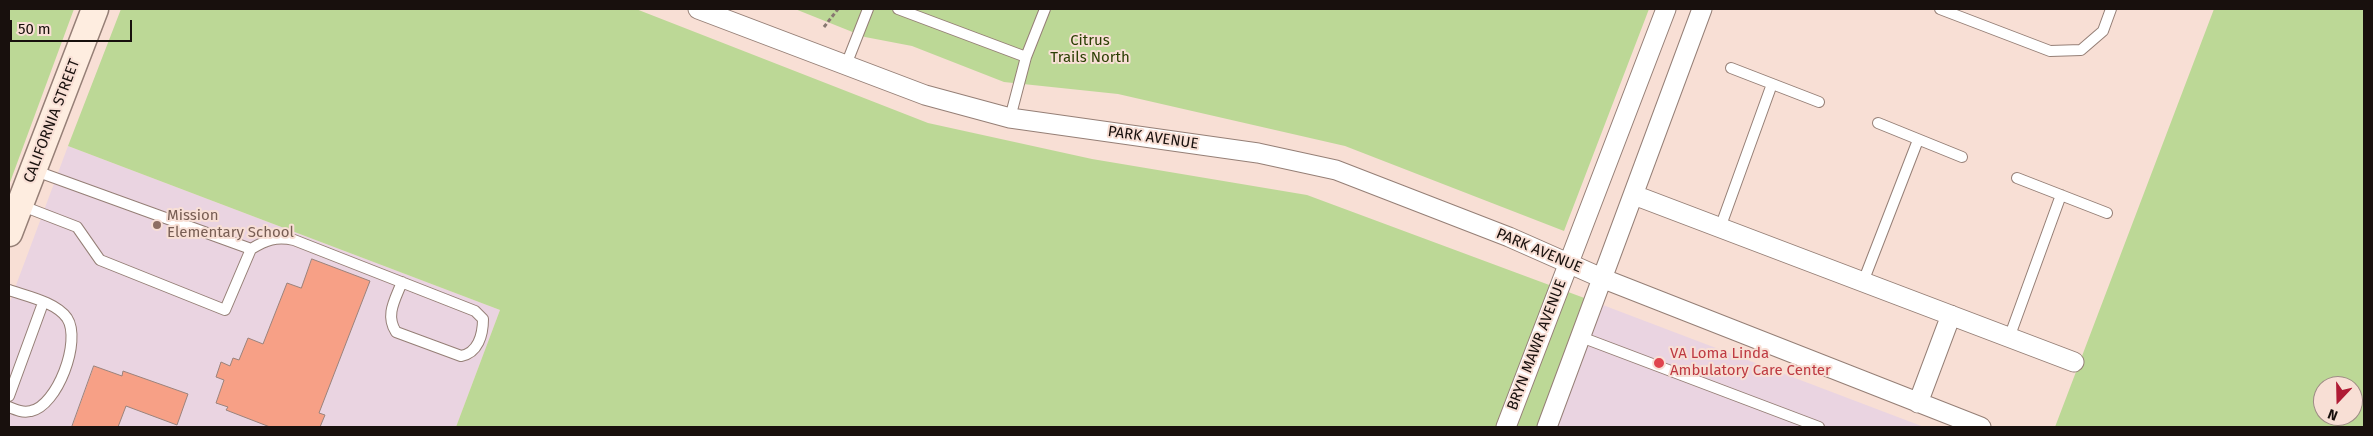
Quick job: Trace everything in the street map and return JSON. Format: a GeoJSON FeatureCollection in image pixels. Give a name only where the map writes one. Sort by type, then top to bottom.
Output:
{"type":"FeatureCollection","features":[{"type":"Feature","properties":{"kind":"main road","name":"CALIFORNIA STREET"},"geometry":{"type":"LineString","coordinates":[[9,233],[95,9]]}},
{"type":"Feature","properties":{"kind":"street","name":"PARK AVENUE"},"geometry":{"type":"LineString","coordinates":[[698,9],[926,95],[1010,118],[1258,153],[1336,170],[1509,237],[1604,279],[1981,427]]}},
{"type":"Feature","properties":{"kind":"street","name":"BRYN MAWR AVENUE"},"geometry":{"type":"LineString","coordinates":[[1506,427],[1666,9]]}},
{"type":"Feature","properties":{"kind":"street"},"geometry":{"type":"LineString","coordinates":[[1547,427],[1604,279],[1702,9]]}},
{"type":"Feature","properties":{"kind":"street"},"geometry":{"type":"LineString","coordinates":[[1634,195],[2074,362]]}},
{"type":"Feature","properties":{"kind":"street"},"geometry":{"type":"LineString","coordinates":[[1918,403],[1951,315]]}},
{"type":"Feature","properties":{"kind":"lane"},"geometry":{"type":"LineString","coordinates":[[846,65],[868,9]]}},
{"type":"Feature","properties":{"kind":"lane"},"geometry":{"type":"LineString","coordinates":[[898,9],[1026,57]]}},
{"type":"Feature","properties":{"kind":"lane"},"geometry":{"type":"LineString","coordinates":[[1940,9],[2050,51],[2081,50],[2102,31],[2111,9]]}},
{"type":"Feature","properties":{"kind":"lane"},"geometry":{"type":"LineString","coordinates":[[1010,118],[1026,57],[1042,10]]}},
{"type":"Feature","properties":{"kind":"lane"},"geometry":{"type":"LineString","coordinates":[[1731,68],[1819,102]]}},
{"type":"Feature","properties":{"kind":"lane"},"geometry":{"type":"LineString","coordinates":[[1720,228],[1772,84]]}},
{"type":"Feature","properties":{"kind":"lane"},"geometry":{"type":"LineString","coordinates":[[1878,123],[1962,157]]}},
{"type":"Feature","properties":{"kind":"lane"},"geometry":{"type":"LineString","coordinates":[[1863,282],[1918,140]]}},
{"type":"Feature","properties":{"kind":"lane"},"geometry":{"type":"LineString","coordinates":[[33,170],[251,249]]}},
{"type":"Feature","properties":{"kind":"lane"},"geometry":{"type":"LineString","coordinates":[[2017,178],[2107,213]]}},
{"type":"Feature","properties":{"kind":"lane"},"geometry":{"type":"LineString","coordinates":[[2009,338],[2061,195]]}},
{"type":"Feature","properties":{"kind":"lane"},"geometry":{"type":"LineString","coordinates":[[19,204],[77,227],[100,260],[226,310],[251,249],[267,239],[280,237],[294,240],[402,282],[475,311],[483,319],[483,330],[475,350],[461,356],[396,332],[391,324],[390,315],[402,282]]}},
{"type":"Feature","properties":{"kind":"lane"},"geometry":{"type":"LineString","coordinates":[[9,290],[54,307],[67,318],[72,334],[72,349],[59,384],[47,402],[32,411],[20,412],[9,407]]}},
{"type":"Feature","properties":{"kind":"lane"},"geometry":{"type":"LineString","coordinates":[[9,396],[43,303]]}},
{"type":"Feature","properties":{"kind":"lane"},"geometry":{"type":"LineString","coordinates":[[1581,337],[1819,427]]}},
{"type":"Feature","properties":{"kind":"path"},"geometry":{"type":"LineString","coordinates":[[824,26],[838,9]]}},
{"type":"Feature","properties":{"kind":"shaded area","name":"Mission Elementary School"},"geometry":{"type":"Polygon","coordinates":[[[68,146],[500,310],[456,427],[9,427],[9,304],[68,146]]]}},
{"type":"Feature","properties":{"kind":"shaded area","name":"VA Loma Linda Ambulatory Care Center"},"geometry":{"type":"Polygon","coordinates":[[[1587,299],[1924,427],[1538,427],[1587,299]]]}},
{"type":"Feature","properties":{"kind":"green space"},"geometry":{"type":"Polygon","coordinates":[[[9,9],[74,9],[9,185],[9,9]]]}},
{"type":"Feature","properties":{"kind":"green space"},"geometry":{"type":"Polygon","coordinates":[[[121,9],[636,9],[928,123],[1092,159],[1307,195],[1587,299],[1538,427],[456,427],[500,310],[68,146],[121,9]]]}},
{"type":"Feature","properties":{"kind":"green space","name":"Citrus Trails North"},"geometry":{"type":"Polygon","coordinates":[[[795,9],[1649,9],[1564,231],[1345,146],[1118,94],[1004,82],[912,46],[865,37],[795,9]]]}},
{"type":"Feature","properties":{"kind":"green space"},"geometry":{"type":"Polygon","coordinates":[[[2214,9],[2364,9],[2364,427],[2055,427],[2214,9]]]}},
{"type":"Feature","properties":{"kind":"building"},"geometry":{"type":"Polygon","coordinates":[[[312,259],[370,281],[319,413],[325,415],[320,427],[270,427],[226,410],[228,407],[216,403],[224,380],[216,377],[221,362],[230,366],[233,358],[239,360],[248,338],[263,344],[287,283],[301,288],[312,259]]]}},
{"type":"Feature","properties":{"kind":"building"},"geometry":{"type":"Polygon","coordinates":[[[94,366],[122,376],[123,371],[188,394],[177,425],[126,406],[118,427],[72,427],[94,366]]]}},
{"type":"Feature","properties":{"kind":"place","name":"Mission Elementary School"},"geometry":{"type":"Point","coordinates":[157,225]}},
{"type":"Feature","properties":{"kind":"place","name":"VA Loma Linda Ambulatory Care Center"},"geometry":{"type":"Point","coordinates":[1659,363]}}]}
